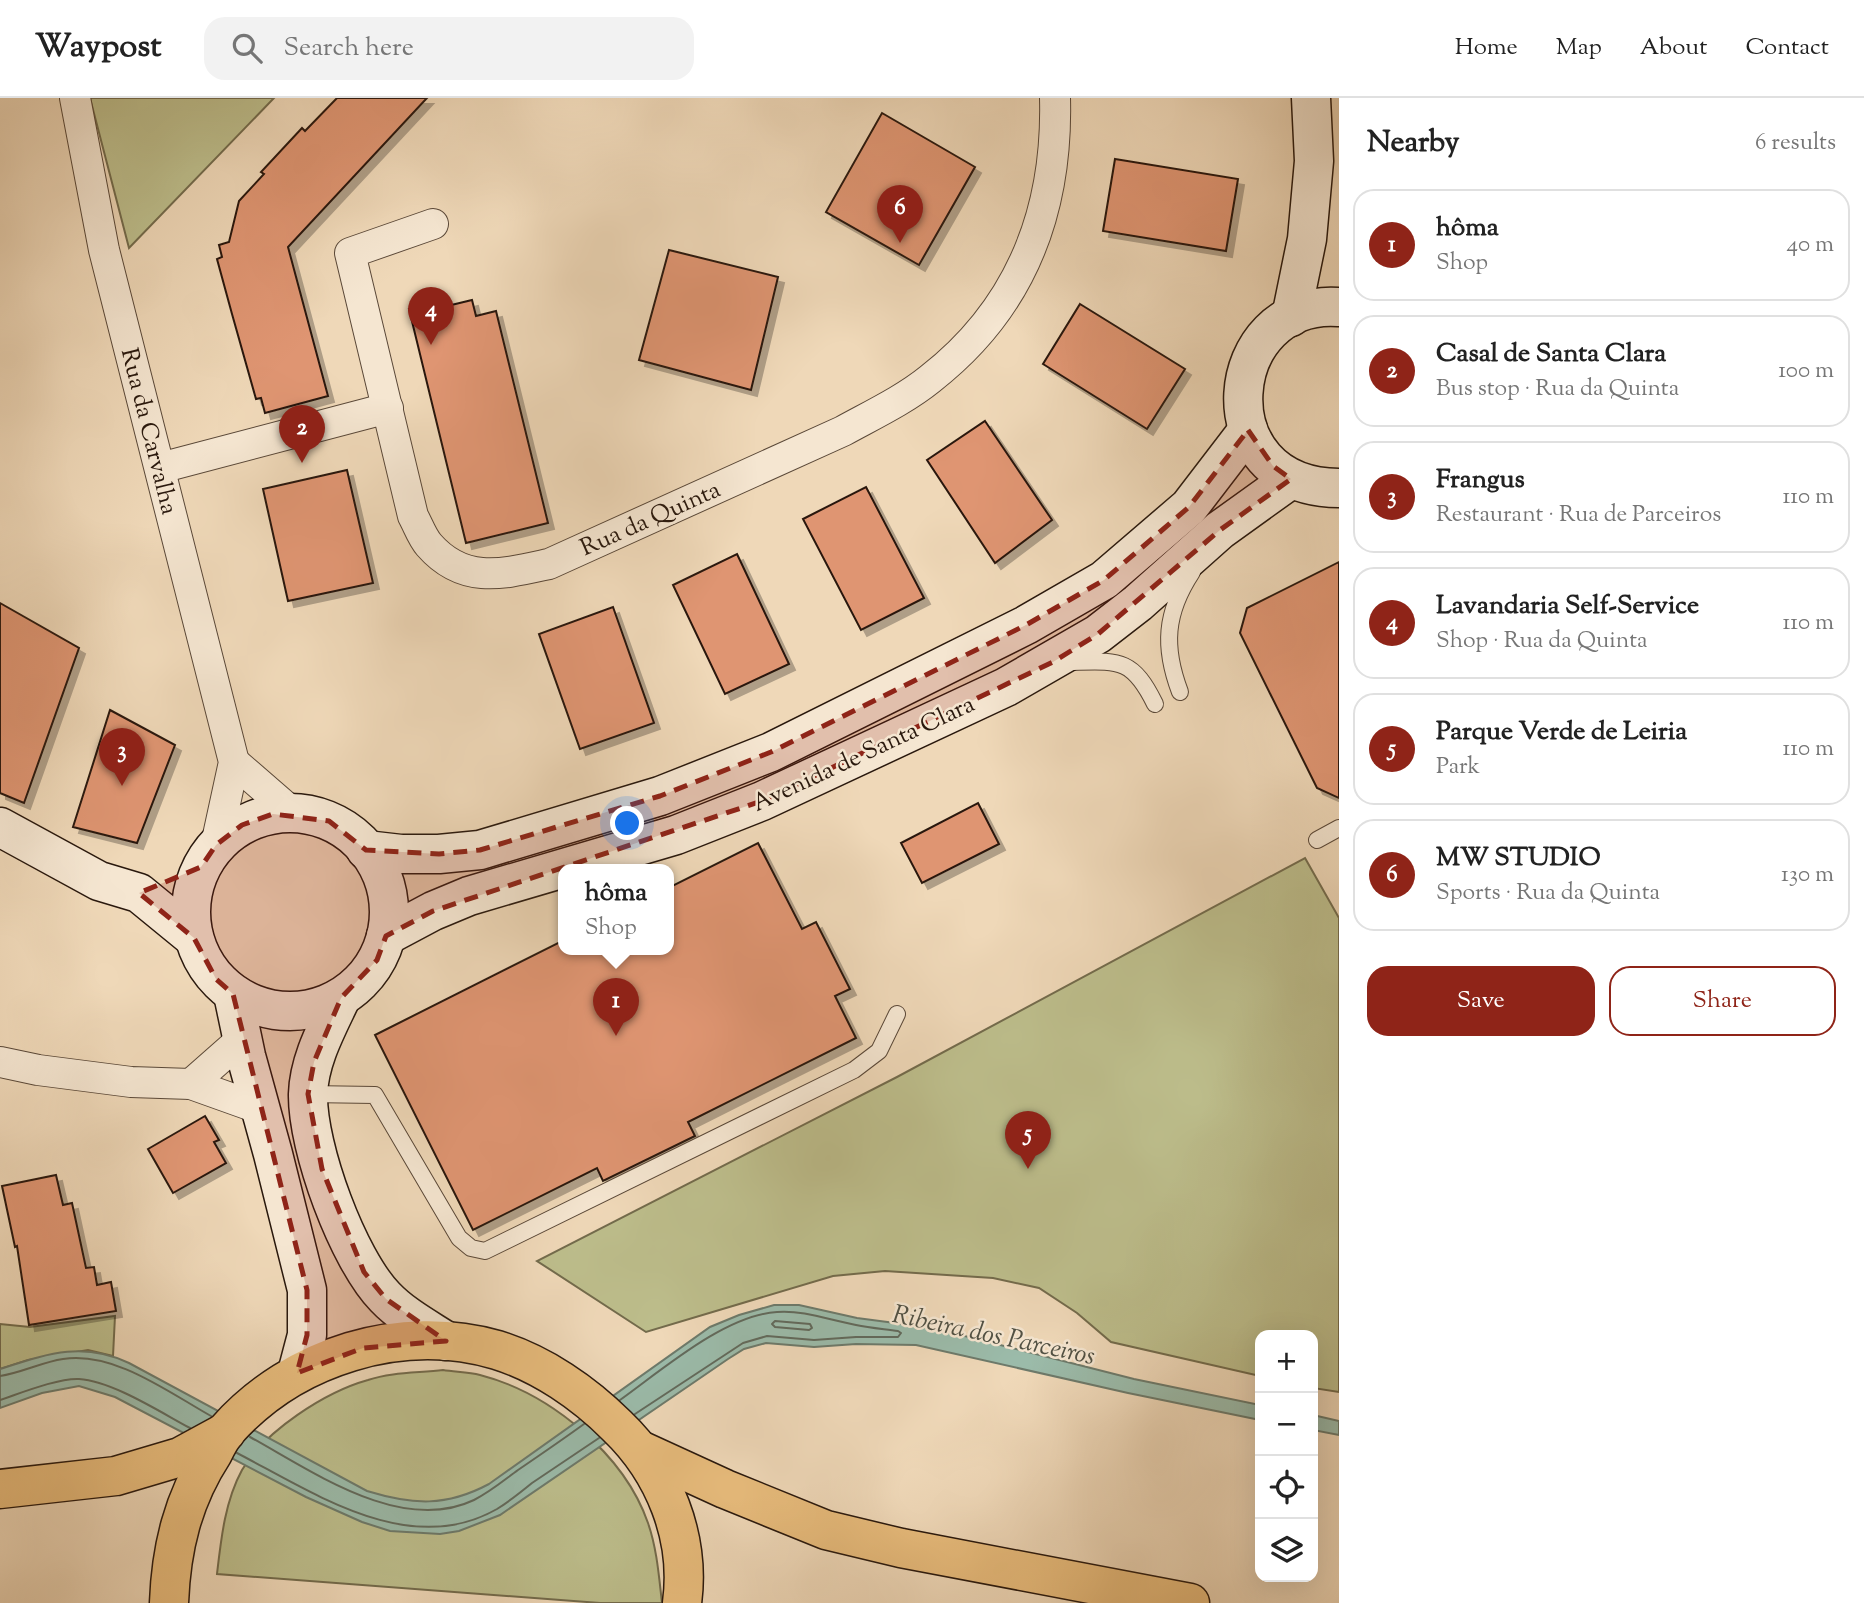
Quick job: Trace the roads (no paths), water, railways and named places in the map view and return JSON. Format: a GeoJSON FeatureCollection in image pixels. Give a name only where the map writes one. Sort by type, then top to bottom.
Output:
{"type":"FeatureCollection","features":[{"type":"Feature","properties":{"kind":"main road"},"geometry":{"type":"LineString","coordinates":[[1291,317],[1308,226],[1314,161],[1311,98]]}},
{"type":"Feature","properties":{"kind":"main road"},"geometry":{"type":"LineString","coordinates":[[1339,307],[1313,309],[1291,317],[1270,332],[1254,353],[1244,378],[1242,404],[1248,430],[1258,450],[1272,466],[1291,479],[1318,488],[1339,488]]}},
{"type":"Feature","properties":{"kind":"main road","name":"Avenida de Santa Clara"},"geometry":{"type":"LineString","coordinates":[[366,850],[439,854],[480,850],[660,796],[771,752],[1026,625],[1104,580],[1189,507],[1248,430]]}},
{"type":"Feature","properties":{"kind":"main road","name":"Avenida de Santa Clara"},"geometry":{"type":"LineString","coordinates":[[576,864],[665,838],[762,802],[1006,687],[1053,662],[1098,634],[1138,603],[1220,530],[1291,479]]}},
{"type":"Feature","properties":{"kind":"main road"},"geometry":{"type":"LineString","coordinates":[[139,893],[209,856],[242,825],[273,814],[302,814],[329,821],[353,836],[366,850],[384,882],[389,909],[386,936],[377,960],[362,981],[341,998],[315,1009],[287,1012],[258,1007],[233,994],[216,979],[203,960],[194,938],[190,914],[193,890],[209,856]]}},
{"type":"Feature","properties":{"kind":"main road"},"geometry":{"type":"LineString","coordinates":[[0,827],[99,881],[139,893],[194,938]]}},
{"type":"Feature","properties":{"kind":"main road","name":"Avenida de Santa Clara"},"geometry":{"type":"LineString","coordinates":[[386,936],[469,895],[558,869]]}},
{"type":"Feature","properties":{"kind":"main road"},"geometry":{"type":"LineString","coordinates":[[233,994],[242,1039],[307,1290],[307,1335],[297,1373]]}},
{"type":"Feature","properties":{"kind":"main road"},"geometry":{"type":"LineString","coordinates":[[341,998],[314,1062],[308,1094],[322,1169],[337,1215],[364,1272],[386,1299],[446,1341]]}},
{"type":"Feature","properties":{"kind":"main road"},"geometry":{"type":"LineString","coordinates":[[169,1603],[175,1539],[187,1502],[206,1462],[226,1432],[273,1389],[297,1373],[363,1348],[416,1340],[446,1341],[500,1351],[544,1371],[599,1408],[642,1451],[657,1476],[679,1529],[684,1571],[682,1603]]}},
{"type":"Feature","properties":{"kind":"main road"},"geometry":{"type":"LineString","coordinates":[[0,1489],[116,1476],[180,1457],[226,1432]]}},
{"type":"Feature","properties":{"kind":"main road"},"geometry":{"type":"LineString","coordinates":[[642,1451],[725,1489],[826,1530],[901,1548],[1191,1603]]}},
{"type":"Feature","properties":{"kind":"street","name":"Rua da Carvalha"},"geometry":{"type":"LineString","coordinates":[[75,98],[104,250],[234,762],[209,856]]}},
{"type":"Feature","properties":{"kind":"street","name":"Rua da Quinta"},"geometry":{"type":"LineString","coordinates":[[433,224],[350,253],[413,516],[428,544],[451,565],[477,575],[513,572],[549,564],[843,431],[898,400],[947,365],[993,317],[1019,276],[1039,228],[1051,174],[1055,98]]}},
{"type":"Feature","properties":{"kind":"street"},"geometry":{"type":"LineString","coordinates":[[160,468],[387,408]]}},
{"type":"Feature","properties":{"kind":"street"},"geometry":{"type":"LineString","coordinates":[[234,762],[294,814]]}},
{"type":"Feature","properties":{"kind":"street"},"geometry":{"type":"LineString","coordinates":[[191,1084],[242,1039]]}},
{"type":"Feature","properties":{"kind":"street"},"geometry":{"type":"LineString","coordinates":[[0,1062],[38,1070],[131,1082],[191,1084],[261,1109]]}},
{"type":"Feature","properties":{"kind":"lane"},"geometry":{"type":"LineString","coordinates":[[1180,692],[1170,666],[1168,623],[1187,580],[1220,530]]}},
{"type":"Feature","properties":{"kind":"lane"},"geometry":{"type":"LineString","coordinates":[[1053,662],[1102,661],[1121,664],[1135,671],[1155,704]]}},
{"type":"Feature","properties":{"kind":"lane"},"geometry":{"type":"LineString","coordinates":[[1317,840],[1339,828]]}},
{"type":"Feature","properties":{"kind":"lane"},"geometry":{"type":"LineString","coordinates":[[308,1094],[375,1095],[459,1238],[471,1248],[485,1251],[854,1070],[879,1051],[897,1014]]}},
{"type":"Feature","properties":{"kind":"water"},"geometry":{"type":"Polygon","coordinates":[[[774,1305],[799,1305],[857,1318],[933,1328],[1134,1379],[1255,1404],[1255,1419],[916,1345],[856,1344],[814,1347],[766,1343],[744,1349],[728,1359],[500,1515],[459,1531],[440,1534],[390,1531],[362,1522],[306,1497],[115,1397],[79,1386],[42,1393],[0,1408],[0,1369],[64,1352],[80,1351],[112,1356],[367,1491],[414,1501],[444,1500],[489,1484],[710,1327],[774,1305]]]}},
{"type":"Feature","properties":{"kind":"water"},"geometry":{"type":"Polygon","coordinates":[[[1318,1416],[1339,1421],[1339,1435],[1318,1431],[1318,1416]]]}},
{"type":"Feature","properties":{"kind":"place","name":"MW STUDIO"},"geometry":{"type":"Point","coordinates":[900,243]}},
{"type":"Feature","properties":{"kind":"place","name":"Lavandaria Self-Service"},"geometry":{"type":"Point","coordinates":[431,345]}},
{"type":"Feature","properties":{"kind":"place","name":"Casal de Santa Clara"},"geometry":{"type":"Point","coordinates":[302,463]}},
{"type":"Feature","properties":{"kind":"place","name":"Frangus"},"geometry":{"type":"Point","coordinates":[122,786]}},
{"type":"Feature","properties":{"kind":"place","name":"hôma"},"geometry":{"type":"Point","coordinates":[616,1036]}},
{"type":"Feature","properties":{"kind":"place","name":"Parque Verde de Leiria"},"geometry":{"type":"Point","coordinates":[1028,1169]}},
{"type":"Feature","properties":{"kind":"water label","name":"Ribeira dos Parceiros"},"geometry":{"type":"Point","coordinates":[994,1334]}}]}
